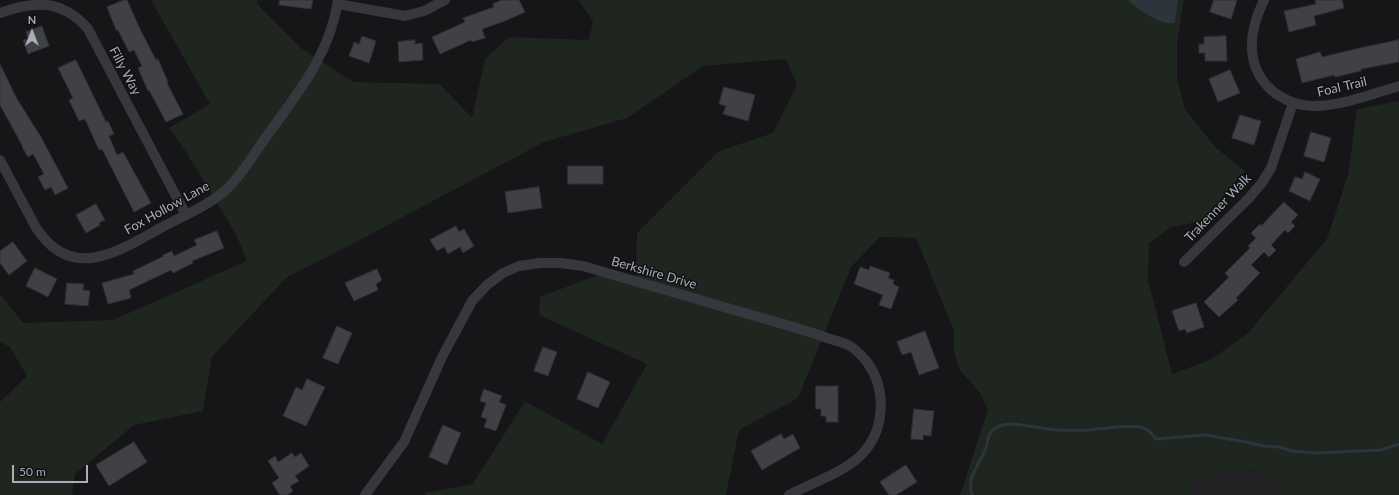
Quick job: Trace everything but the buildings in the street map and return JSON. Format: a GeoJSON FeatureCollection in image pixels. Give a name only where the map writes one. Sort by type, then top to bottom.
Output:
{"type":"FeatureCollection","features":[{"type":"Feature","properties":{"kind":"street","name":"Filly Way"},"geometry":{"type":"LineString","coordinates":[[0,13],[24,3],[39,0],[62,5],[84,22],[186,215]]}},
{"type":"Feature","properties":{"kind":"street"},"geometry":{"type":"LineString","coordinates":[[338,2],[405,16],[424,11],[445,0]]}},
{"type":"Feature","properties":{"kind":"street","name":"Foal Trail"},"geometry":{"type":"LineString","coordinates":[[1264,0],[1254,25],[1252,51],[1255,67],[1260,77],[1270,89],[1281,97],[1293,103],[1312,106],[1334,104],[1399,86]]}},
{"type":"Feature","properties":{"kind":"street","name":"Fox Hollow Lane"},"geometry":{"type":"LineString","coordinates":[[0,160],[41,236],[50,245],[60,252],[84,259],[116,252],[215,198],[227,189],[235,180],[305,82],[321,55],[329,38],[338,2]]}},
{"type":"Feature","properties":{"kind":"street","name":"Trakenner Walk"},"geometry":{"type":"LineString","coordinates":[[1184,262],[1249,198],[1261,184],[1271,168],[1293,103]]}},
{"type":"Feature","properties":{"kind":"street","name":"Berkshire Drive"},"geometry":{"type":"LineString","coordinates":[[365,495],[404,442],[442,357],[472,300],[487,285],[503,273],[519,266],[540,263],[561,263],[584,266],[804,330],[850,346],[860,353],[873,371],[879,387],[881,400],[880,421],[875,437],[869,447],[857,459],[837,472],[789,495]]}},
{"type":"Feature","properties":{"kind":"shaded area"},"geometry":{"type":"Polygon","coordinates":[[[151,0],[257,0],[257,4],[301,48],[353,82],[440,84],[472,118],[485,59],[509,37],[589,40],[593,21],[578,0],[1184,0],[1177,42],[1177,78],[1185,109],[1215,147],[1245,171],[1202,221],[1171,227],[1149,243],[1148,280],[1172,374],[1210,360],[1247,334],[1327,239],[1348,175],[1357,109],[1399,101],[1399,495],[1289,495],[1259,471],[1191,477],[1193,495],[960,495],[988,410],[980,393],[959,369],[954,350],[954,331],[916,238],[880,237],[851,267],[798,398],[739,430],[726,495],[425,495],[425,493],[473,484],[525,401],[602,444],[647,364],[539,315],[540,297],[608,271],[636,279],[637,233],[719,151],[773,133],[797,85],[786,59],[703,66],[627,118],[544,142],[287,277],[212,357],[203,411],[134,425],[75,474],[72,495],[0,495],[0,402],[27,376],[10,347],[0,342],[0,294],[23,323],[113,320],[247,261],[236,234],[186,152],[169,128],[210,104],[151,0]]]}},
{"type":"Feature","properties":{"kind":"shaded area"},"geometry":{"type":"Polygon","coordinates":[[[1128,0],[1178,0],[1175,22],[1170,23],[1157,20],[1137,8],[1128,0]]]}},
{"type":"Feature","properties":{"kind":"shaded area"},"geometry":{"type":"Polygon","coordinates":[[[1260,471],[1289,495],[1193,495],[1191,477],[1260,471]]]}},
{"type":"Feature","properties":{"kind":"waterway"},"geometry":{"type":"LineString","coordinates":[[972,495],[972,477],[985,450],[991,431],[997,427],[1008,424],[1054,430],[1085,430],[1135,426],[1147,430],[1156,439],[1205,435],[1264,446],[1279,447],[1292,451],[1315,453],[1381,450],[1399,444]]}}]}
